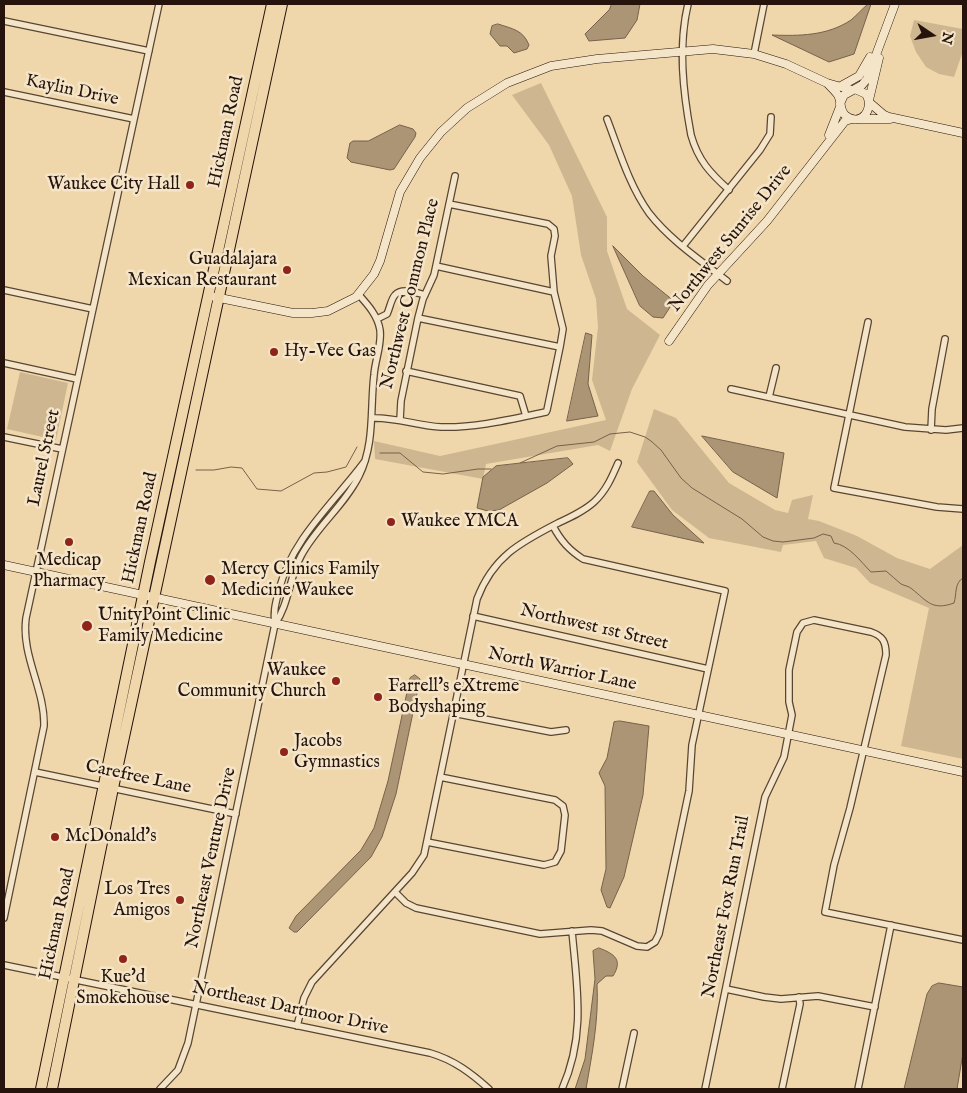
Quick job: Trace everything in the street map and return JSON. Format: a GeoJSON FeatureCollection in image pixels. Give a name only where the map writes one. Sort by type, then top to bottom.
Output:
{"type":"FeatureCollection","features":[{"type":"Feature","properties":{"kind":"highway","name":"Hickman Road"},"geometry":{"type":"LineString","coordinates":[[109,787],[154,598],[272,4]]}},
{"type":"Feature","properties":{"kind":"highway","name":"Hickman Road"},"geometry":{"type":"LineString","coordinates":[[41,1089],[69,978],[109,787],[144,596],[282,4]]}},
{"type":"Feature","properties":{"kind":"highway","name":"Hickman Road"},"geometry":{"type":"LineString","coordinates":[[52,1089],[69,978]]}},
{"type":"Feature","properties":{"kind":"street","name":"Laurel Street"},"geometry":{"type":"LineString","coordinates":[[4,918],[44,730],[42,702],[26,647],[25,627],[159,4]]}},
{"type":"Feature","properties":{"kind":"street"},"geometry":{"type":"LineString","coordinates":[[688,4],[683,25],[682,51],[688,118],[694,146],[699,157],[712,175],[729,190]]}},
{"type":"Feature","properties":{"kind":"street"},"geometry":{"type":"LineString","coordinates":[[754,54],[764,4]]}},
{"type":"Feature","properties":{"kind":"street"},"geometry":{"type":"LineString","coordinates":[[840,105],[844,94],[862,85],[867,79],[895,4]]}},
{"type":"Feature","properties":{"kind":"street"},"geometry":{"type":"LineString","coordinates":[[4,21],[149,51]]}},
{"type":"Feature","properties":{"kind":"street"},"geometry":{"type":"LineString","coordinates":[[827,83],[837,94],[844,115],[853,119],[860,119],[867,113],[874,74],[886,39],[887,27]]}},
{"type":"Feature","properties":{"kind":"street"},"geometry":{"type":"LineString","coordinates":[[841,86],[862,73],[881,34],[887,27]]}},
{"type":"Feature","properties":{"kind":"street"},"geometry":{"type":"LineString","coordinates":[[213,297],[293,313],[312,313],[328,312],[359,295],[374,274],[380,261],[400,192],[420,158],[441,132],[466,108],[507,82],[551,66],[598,59],[682,51],[713,50],[754,54],[786,64],[827,83],[866,94],[870,102],[884,115],[963,133]]}},
{"type":"Feature","properties":{"kind":"street","name":"Kaylin Drive"},"geometry":{"type":"LineString","coordinates":[[4,92],[134,119]]}},
{"type":"Feature","properties":{"kind":"street","name":"Northwest Sunrise Drive"},"geometry":{"type":"LineString","coordinates":[[817,156],[833,128],[840,105]]}},
{"type":"Feature","properties":{"kind":"street"},"geometry":{"type":"LineString","coordinates":[[683,246],[767,140],[772,127],[771,117]]}},
{"type":"Feature","properties":{"kind":"street"},"geometry":{"type":"LineString","coordinates":[[607,119],[636,192],[650,213],[663,229],[727,281]]}},
{"type":"Feature","properties":{"kind":"street"},"geometry":{"type":"LineString","coordinates":[[853,119],[895,119]]}},
{"type":"Feature","properties":{"kind":"street","name":"Northwest Sunrise Drive"},"geometry":{"type":"LineString","coordinates":[[669,341],[696,301],[718,274],[767,221],[845,121],[853,119]]}},
{"type":"Feature","properties":{"kind":"street","name":"Northwest Common Place"},"geometry":{"type":"LineString","coordinates":[[400,420],[406,371],[418,318],[436,266],[455,176]]}},
{"type":"Feature","properties":{"kind":"street"},"geometry":{"type":"LineString","coordinates":[[372,418],[385,417],[445,427],[493,423],[546,412],[547,410],[563,329],[554,292],[551,256],[555,236],[554,229],[548,224],[449,204]]}},
{"type":"Feature","properties":{"kind":"street"},"geometry":{"type":"LineString","coordinates":[[436,266],[554,292]]}},
{"type":"Feature","properties":{"kind":"street"},"geometry":{"type":"LineString","coordinates":[[4,290],[93,308]]}},
{"type":"Feature","properties":{"kind":"street"},"geometry":{"type":"LineString","coordinates":[[377,319],[387,314],[394,296],[400,292],[407,291],[426,295]]}},
{"type":"Feature","properties":{"kind":"street"},"geometry":{"type":"LineString","coordinates":[[275,624],[282,614],[297,563],[307,544],[352,490],[365,461],[370,438],[372,418],[371,395],[380,329],[372,310],[359,295]]}},
{"type":"Feature","properties":{"kind":"street"},"geometry":{"type":"LineString","coordinates":[[418,318],[560,347]]}},
{"type":"Feature","properties":{"kind":"street"},"geometry":{"type":"LineString","coordinates":[[868,322],[834,488],[937,507],[963,509]]}},
{"type":"Feature","properties":{"kind":"street"},"geometry":{"type":"LineString","coordinates":[[931,430],[932,410],[945,340]]}},
{"type":"Feature","properties":{"kind":"street"},"geometry":{"type":"LineString","coordinates":[[4,363],[78,379]]}},
{"type":"Feature","properties":{"kind":"street"},"geometry":{"type":"LineString","coordinates":[[769,397],[776,368]]}},
{"type":"Feature","properties":{"kind":"street"},"geometry":{"type":"LineString","coordinates":[[406,371],[520,396],[526,416]]}},
{"type":"Feature","properties":{"kind":"street"},"geometry":{"type":"LineString","coordinates":[[731,390],[905,427],[931,430],[963,428]]}},
{"type":"Feature","properties":{"kind":"street"},"geometry":{"type":"LineString","coordinates":[[4,437],[62,450]]}},
{"type":"Feature","properties":{"kind":"street"},"geometry":{"type":"LineString","coordinates":[[275,624],[274,612],[281,581],[295,549],[312,525],[365,461]]}},
{"type":"Feature","properties":{"kind":"street"},"geometry":{"type":"LineString","coordinates":[[297,1026],[304,998],[312,982],[420,862],[427,842],[473,616],[483,582],[496,564],[513,549],[582,511],[595,501],[612,476],[618,463]]}},
{"type":"Feature","properties":{"kind":"street"},"geometry":{"type":"LineString","coordinates":[[395,892],[410,906],[418,909],[540,934],[592,930],[637,946],[647,947],[655,942],[659,934],[689,791],[692,745],[725,591],[583,559],[571,552],[559,538],[553,526]]}},
{"type":"Feature","properties":{"kind":"street","name":"North Warrior Lane"},"geometry":{"type":"LineString","coordinates":[[4,565],[963,772]]}},
{"type":"Feature","properties":{"kind":"street","name":"Northwest 1st Street"},"geometry":{"type":"LineString","coordinates":[[473,616],[708,669]]}},
{"type":"Feature","properties":{"kind":"street","name":"Northeast Fox Run Trail"},"geometry":{"type":"LineString","coordinates":[[705,1089],[765,797],[784,757],[789,734],[792,715],[789,702],[789,670],[798,632],[803,623],[814,620],[878,634],[886,646],[886,654],[863,750]]}},
{"type":"Feature","properties":{"kind":"street","name":"Northeast Venture Drive"},"geometry":{"type":"LineString","coordinates":[[160,1089],[182,1063],[196,1005],[275,624]]}},
{"type":"Feature","properties":{"kind":"street"},"geometry":{"type":"LineString","coordinates":[[453,713],[552,732],[566,730]]}},
{"type":"Feature","properties":{"kind":"street"},"geometry":{"type":"LineString","coordinates":[[863,750],[850,808],[834,865],[825,912],[963,940]]}},
{"type":"Feature","properties":{"kind":"street","name":"Carefree Lane"},"geometry":{"type":"LineString","coordinates":[[35,772],[236,814]]}},
{"type":"Feature","properties":{"kind":"street"},"geometry":{"type":"LineString","coordinates":[[427,842],[544,865],[555,862],[561,851],[565,815],[562,806],[555,800],[440,777]]}},
{"type":"Feature","properties":{"kind":"street"},"geometry":{"type":"LineString","coordinates":[[858,1089],[891,925]]}},
{"type":"Feature","properties":{"kind":"street"},"geometry":{"type":"LineString","coordinates":[[562,1089],[571,1065],[579,1015],[572,931]]}},
{"type":"Feature","properties":{"kind":"street","name":"Northeast Dartmoor Drive"},"geometry":{"type":"LineString","coordinates":[[4,965],[440,1056],[460,1065],[489,1089]]}},
{"type":"Feature","properties":{"kind":"street"},"geometry":{"type":"LineString","coordinates":[[726,989],[781,999],[829,997],[875,1006]]}},
{"type":"Feature","properties":{"kind":"street"},"geometry":{"type":"LineString","coordinates":[[782,1089],[800,1004],[799,997]]}},
{"type":"Feature","properties":{"kind":"street"},"geometry":{"type":"LineString","coordinates":[[622,1089],[634,1033]]}},
{"type":"Feature","properties":{"kind":"shaded area"},"geometry":{"type":"Polygon","coordinates":[[[612,4],[640,4],[637,20],[625,38],[589,41],[585,34],[609,10],[612,4]]]}},
{"type":"Feature","properties":{"kind":"shaded area"},"geometry":{"type":"Polygon","coordinates":[[[868,4],[871,4],[854,54],[829,62],[772,35],[803,35],[823,32],[851,20],[868,4]]]}},
{"type":"Feature","properties":{"kind":"shaded area"},"geometry":{"type":"Polygon","coordinates":[[[914,20],[963,29],[963,51],[954,77],[939,74],[926,67],[916,52],[910,36],[914,20]]]}},
{"type":"Feature","properties":{"kind":"shaded area"},"geometry":{"type":"Polygon","coordinates":[[[498,24],[521,33],[529,45],[527,49],[514,53],[507,46],[500,46],[490,34],[492,26],[498,24]]]}},
{"type":"Feature","properties":{"kind":"shaded area"},"geometry":{"type":"Polygon","coordinates":[[[541,83],[607,217],[607,251],[627,309],[660,335],[632,389],[610,451],[598,445],[486,464],[483,479],[375,459],[374,441],[440,456],[606,420],[592,380],[598,327],[596,299],[581,255],[572,196],[549,145],[512,95],[541,83]]]}},
{"type":"Feature","properties":{"kind":"shaded area"},"geometry":{"type":"Polygon","coordinates":[[[400,125],[413,129],[416,133],[394,169],[390,170],[351,162],[347,158],[350,143],[353,141],[368,141],[400,125]]]}},
{"type":"Feature","properties":{"kind":"shaded area"},"geometry":{"type":"Polygon","coordinates":[[[613,246],[643,276],[674,301],[663,318],[653,317],[640,306],[613,246]]]}},
{"type":"Feature","properties":{"kind":"shaded area"},"geometry":{"type":"Polygon","coordinates":[[[586,333],[592,335],[588,384],[598,416],[567,421],[586,333]]]}},
{"type":"Feature","properties":{"kind":"shaded area"},"geometry":{"type":"Polygon","coordinates":[[[20,372],[68,383],[56,440],[7,429],[20,372]]]}},
{"type":"Feature","properties":{"kind":"shaded area"},"geometry":{"type":"Polygon","coordinates":[[[654,409],[676,418],[729,483],[775,510],[788,513],[792,500],[813,495],[808,519],[819,521],[857,536],[897,558],[930,569],[963,545],[963,759],[901,746],[929,608],[870,583],[856,568],[824,558],[816,541],[783,545],[781,552],[709,538],[672,510],[637,462],[654,409]]]}},
{"type":"Feature","properties":{"kind":"shaded area"},"geometry":{"type":"Polygon","coordinates":[[[702,436],[784,453],[777,498],[733,472],[702,436]]]}},
{"type":"Feature","properties":{"kind":"shaded area"},"geometry":{"type":"Polygon","coordinates":[[[568,458],[573,464],[547,483],[499,510],[488,511],[477,508],[483,477],[496,466],[568,458]]]}},
{"type":"Feature","properties":{"kind":"shaded area"},"geometry":{"type":"Polygon","coordinates":[[[650,491],[654,491],[673,515],[704,543],[632,527],[650,491]]]}},
{"type":"Feature","properties":{"kind":"shaded area"},"geometry":{"type":"Polygon","coordinates":[[[415,675],[420,679],[396,794],[382,837],[371,857],[297,932],[294,932],[289,928],[296,916],[361,850],[374,828],[388,781],[410,678],[415,675]]]}},
{"type":"Feature","properties":{"kind":"shaded area"},"geometry":{"type":"Polygon","coordinates":[[[620,721],[649,726],[643,795],[624,877],[610,908],[607,907],[601,890],[606,869],[605,786],[599,773],[607,758],[614,722],[620,721]]]}},
{"type":"Feature","properties":{"kind":"shaded area"},"geometry":{"type":"Polygon","coordinates":[[[599,948],[616,958],[617,966],[613,976],[606,976],[597,984],[596,1024],[586,1089],[575,1089],[585,1059],[595,979],[593,951],[599,948]]]}},
{"type":"Feature","properties":{"kind":"shaded area"},"geometry":{"type":"Polygon","coordinates":[[[939,983],[963,987],[963,1053],[957,1089],[904,1089],[927,994],[932,986],[939,983]]]}},
{"type":"Feature","properties":{"kind":"waterway"},"geometry":{"type":"LineString","coordinates":[[520,463],[557,446],[594,442],[610,434],[630,432],[651,441],[661,450],[681,478],[692,488],[742,519],[763,537],[783,542],[814,538],[823,534],[831,536],[834,543],[850,550],[871,572],[886,571],[930,604],[940,606],[954,603],[958,583],[963,578]]}},
{"type":"Feature","properties":{"kind":"waterway"},"geometry":{"type":"LineString","coordinates":[[196,470],[242,468],[257,489],[281,491],[314,473],[346,467],[357,447]]}},
{"type":"Feature","properties":{"kind":"waterway"},"geometry":{"type":"LineString","coordinates":[[380,453],[400,453],[423,472],[443,474],[491,469]]}},
{"type":"Feature","properties":{"kind":"place","name":"Waukee City Hall"},"geometry":{"type":"Point","coordinates":[190,185]}},
{"type":"Feature","properties":{"kind":"place","name":"Guadalajara Mexican Restaurant"},"geometry":{"type":"Point","coordinates":[287,270]}},
{"type":"Feature","properties":{"kind":"place","name":"Hy-Vee Gas"},"geometry":{"type":"Point","coordinates":[274,352]}},
{"type":"Feature","properties":{"kind":"place","name":"Waukee YMCA"},"geometry":{"type":"Point","coordinates":[391,522]}},
{"type":"Feature","properties":{"kind":"place","name":"Medicap Pharmacy"},"geometry":{"type":"Point","coordinates":[69,542]}},
{"type":"Feature","properties":{"kind":"place","name":"Mercy Clinics Family Medicine Waukee"},"geometry":{"type":"Point","coordinates":[210,580]}},
{"type":"Feature","properties":{"kind":"place","name":"UnityPoint Clinic Family Medicine"},"geometry":{"type":"Point","coordinates":[87,626]}},
{"type":"Feature","properties":{"kind":"place","name":"Waukee Community Church"},"geometry":{"type":"Point","coordinates":[336,681]}},
{"type":"Feature","properties":{"kind":"place","name":"Farrell's eXtreme Bodyshaping"},"geometry":{"type":"Point","coordinates":[378,697]}},
{"type":"Feature","properties":{"kind":"place","name":"Jacobs Gymnastics"},"geometry":{"type":"Point","coordinates":[284,752]}},
{"type":"Feature","properties":{"kind":"place","name":"McDonald's"},"geometry":{"type":"Point","coordinates":[55,837]}},
{"type":"Feature","properties":{"kind":"place","name":"Los Tres Amigos"},"geometry":{"type":"Point","coordinates":[180,900]}},
{"type":"Feature","properties":{"kind":"place","name":"Kue'd Smokehouse"},"geometry":{"type":"Point","coordinates":[123,959]}}]}
